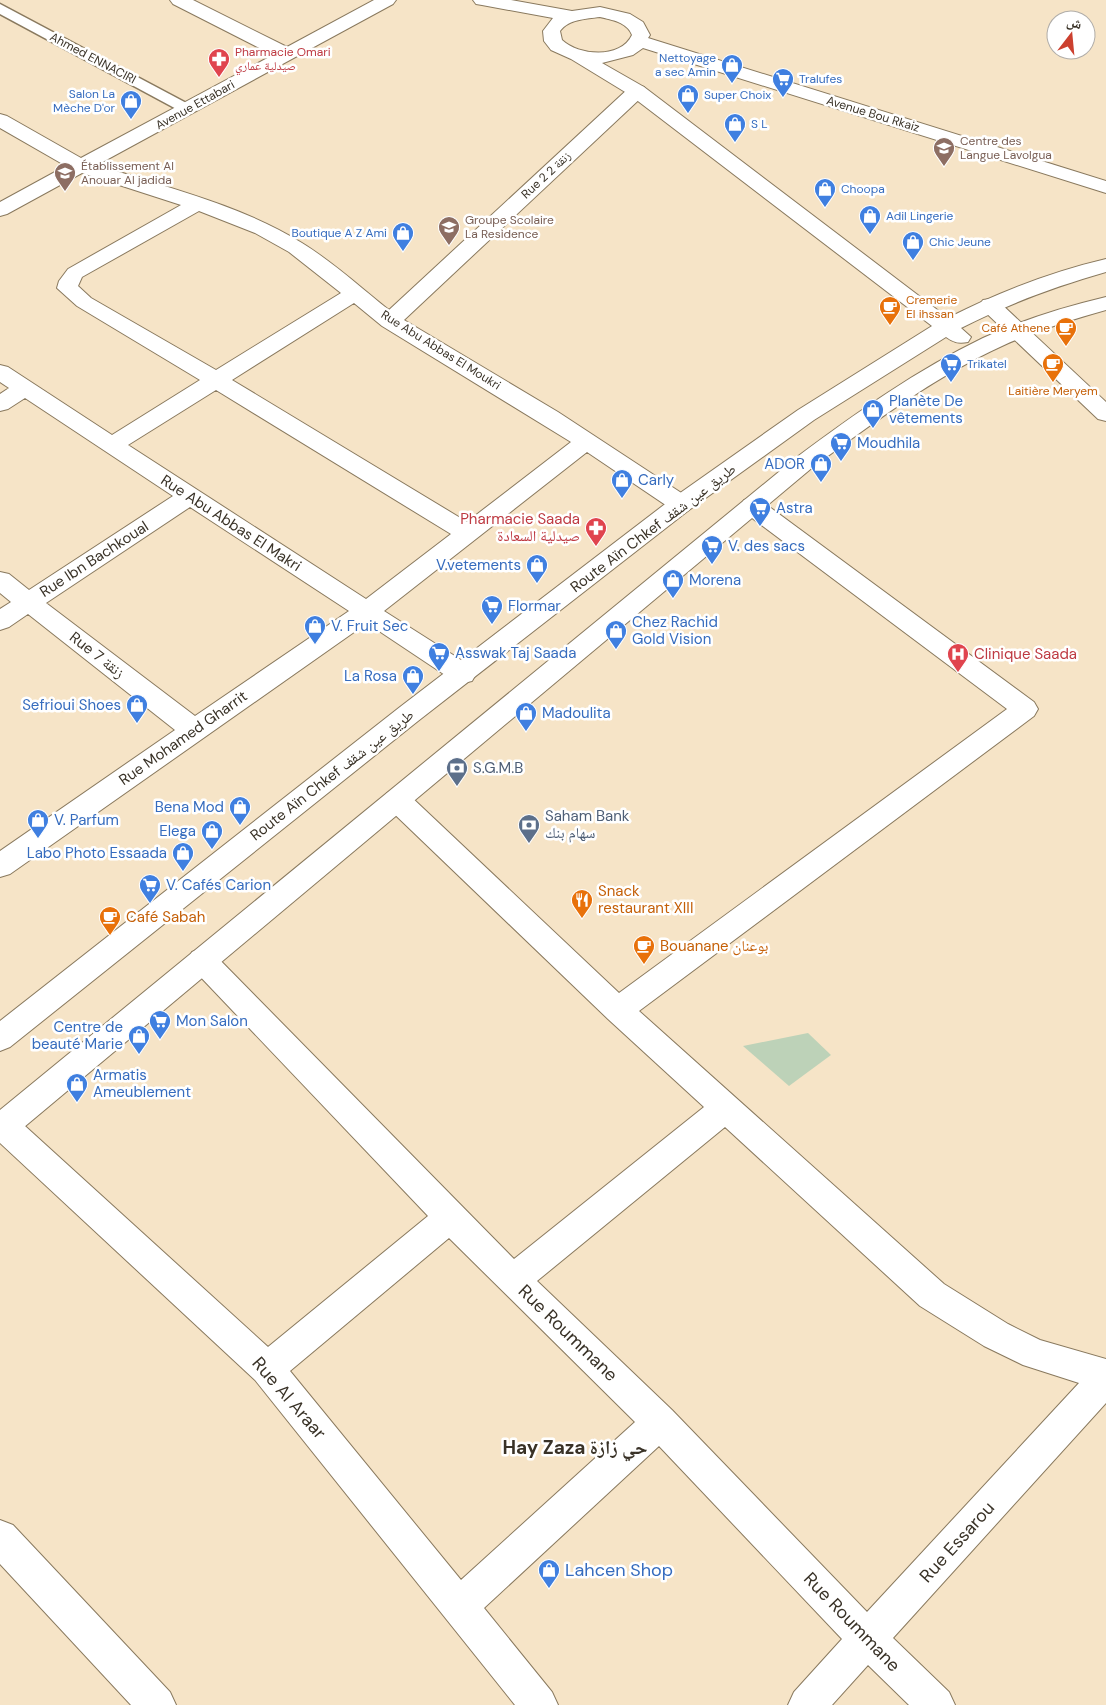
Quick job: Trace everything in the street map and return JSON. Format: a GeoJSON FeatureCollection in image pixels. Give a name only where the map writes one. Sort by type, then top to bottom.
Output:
{"type":"FeatureCollection","features":[{"type":"Feature","properties":{"kind":"street"},"geometry":{"type":"LineString","coordinates":[[180,0],[288,54]]}},
{"type":"Feature","properties":{"kind":"street","name":"Avenue Ettabari"},"geometry":{"type":"LineString","coordinates":[[0,210],[387,0]]}},
{"type":"Feature","properties":{"kind":"street"},"geometry":{"type":"LineString","coordinates":[[481,0],[577,14],[614,14],[636,25],[641,33],[636,64],[623,54],[609,57],[578,56]]}},
{"type":"Feature","properties":{"kind":"street"},"geometry":{"type":"LineString","coordinates":[[481,0],[552,37],[553,29],[559,22],[600,0]]}},
{"type":"Feature","properties":{"kind":"street"},"geometry":{"type":"LineString","coordinates":[[627,19],[632,0]]}},
{"type":"Feature","properties":{"kind":"street","name":"Avenue Bou Rkaiz"},"geometry":{"type":"LineString","coordinates":[[552,37],[556,44],[565,51],[578,56],[636,64],[1106,187]]}},
{"type":"Feature","properties":{"kind":"street","name":"Avenue Bou Rkaiz"},"geometry":{"type":"LineString","coordinates":[[636,64],[946,327],[977,349]]}},
{"type":"Feature","properties":{"kind":"street","name":"Rue 2 زنقة 2"},"geometry":{"type":"LineString","coordinates":[[390,321],[636,64]]}},
{"type":"Feature","properties":{"kind":"street"},"geometry":{"type":"LineString","coordinates":[[0,120],[82,167]]}},
{"type":"Feature","properties":{"kind":"street","name":"Rue Abu Abbas El Moukri"},"geometry":{"type":"LineString","coordinates":[[82,167],[198,204],[262,229],[296,248],[390,321],[587,441],[681,504]]}},
{"type":"Feature","properties":{"kind":"street"},"geometry":{"type":"LineString","coordinates":[[198,204],[75,273],[69,281],[67,288],[71,293],[468,533]]}},
{"type":"Feature","properties":{"kind":"street","name":"Route Aïn Chkef طريق عين شقف"},"geometry":{"type":"LineString","coordinates":[[0,1038],[409,714],[681,504],[806,415],[946,327],[990,305],[1034,287],[1106,265]]}},
{"type":"Feature","properties":{"kind":"street"},"geometry":{"type":"LineString","coordinates":[[112,445],[355,293]]}},
{"type":"Feature","properties":{"kind":"street"},"geometry":{"type":"LineString","coordinates":[[2,1127],[805,462],[870,414],[977,349],[1020,331],[1106,303]]}},
{"type":"Feature","properties":{"kind":"street"},"geometry":{"type":"LineString","coordinates":[[990,305],[1020,331],[1106,414]]}},
{"type":"Feature","properties":{"kind":"street","name":"Rue Abu Abbas El Makri"},"geometry":{"type":"LineString","coordinates":[[0,372],[463,674]]}},
{"type":"Feature","properties":{"kind":"street"},"geometry":{"type":"LineString","coordinates":[[0,404],[25,388]]}},
{"type":"Feature","properties":{"kind":"street","name":"Rue Mohamed Gharrit"},"geometry":{"type":"LineString","coordinates":[[0,866],[367,611],[587,441]]}},
{"type":"Feature","properties":{"kind":"street","name":"Rue Ibn Bachkoual"},"geometry":{"type":"LineString","coordinates":[[0,621],[189,496]]}},
{"type":"Feature","properties":{"kind":"street"},"geometry":{"type":"LineString","coordinates":[[618,1010],[1025,709],[752,506]]}},
{"type":"Feature","properties":{"kind":"street","name":"Rue 7 زنقة"},"geometry":{"type":"LineString","coordinates":[[0,580],[194,730]]}},
{"type":"Feature","properties":{"kind":"street"},"geometry":{"type":"LineString","coordinates":[[397,800],[618,1010],[932,1295],[996,1335],[1035,1354],[1106,1377]]}},
{"type":"Feature","properties":{"kind":"street","name":"Rue Roummane"},"geometry":{"type":"LineString","coordinates":[[202,960],[450,1217],[660,1422],[868,1640],[936,1705]]}},
{"type":"Feature","properties":{"kind":"street"},"geometry":{"type":"LineString","coordinates":[[513,1280],[726,1108]]}},
{"type":"Feature","properties":{"kind":"street","name":"Rue Al Araar"},"geometry":{"type":"LineString","coordinates":[[2,1127],[268,1369],[539,1705]]}},
{"type":"Feature","properties":{"kind":"street"},"geometry":{"type":"LineString","coordinates":[[268,1369],[450,1217]]}},
{"type":"Feature","properties":{"kind":"street","name":"Rue Essarou"},"geometry":{"type":"LineString","coordinates":[[807,1705],[1106,1377]]}},
{"type":"Feature","properties":{"kind":"street"},"geometry":{"type":"LineString","coordinates":[[459,1606],[660,1422]]}},
{"type":"Feature","properties":{"kind":"street"},"geometry":{"type":"LineString","coordinates":[[0,1538],[157,1705]]}},
{"type":"Feature","properties":{"kind":"lane","name":"Ahmed ENNACIRI"},"geometry":{"type":"LineString","coordinates":[[0,8],[187,109]]}},
{"type":"Feature","properties":{"kind":"green space"},"geometry":{"type":"Polygon","coordinates":[[[808,1033],[831,1055],[789,1086],[743,1046],[808,1033]]]}},
{"type":"Feature","properties":{"kind":"place","name":"Pharmacie Omari صيدلية عماري"},"geometry":{"type":"Point","coordinates":[219,78]}},
{"type":"Feature","properties":{"kind":"place","name":"Nettoyage a sec Amin"},"geometry":{"type":"Point","coordinates":[732,84]}},
{"type":"Feature","properties":{"kind":"place","name":"Tralufes"},"geometry":{"type":"Point","coordinates":[783,98]}},
{"type":"Feature","properties":{"kind":"place","name":"Super Choix"},"geometry":{"type":"Point","coordinates":[688,114]}},
{"type":"Feature","properties":{"kind":"place","name":"Salon La Mèche D'or"},"geometry":{"type":"Point","coordinates":[131,120]}},
{"type":"Feature","properties":{"kind":"place","name":"S L"},"geometry":{"type":"Point","coordinates":[735,143]}},
{"type":"Feature","properties":{"kind":"place","name":"Centre des Langue Lavolgua"},"geometry":{"type":"Point","coordinates":[944,167]}},
{"type":"Feature","properties":{"kind":"place","name":"Établissement Al Anouar Al jadida"},"geometry":{"type":"Point","coordinates":[65,192]}},
{"type":"Feature","properties":{"kind":"place","name":"Choopa"},"geometry":{"type":"Point","coordinates":[825,208]}},
{"type":"Feature","properties":{"kind":"place","name":"Adil Lingerie"},"geometry":{"type":"Point","coordinates":[870,235]}},
{"type":"Feature","properties":{"kind":"place","name":"Groupe Scolaire La Residence"},"geometry":{"type":"Point","coordinates":[449,246]}},
{"type":"Feature","properties":{"kind":"place","name":"Boutique A Z Ami"},"geometry":{"type":"Point","coordinates":[403,252]}},
{"type":"Feature","properties":{"kind":"place","name":"Chic Jeune"},"geometry":{"type":"Point","coordinates":[913,261]}},
{"type":"Feature","properties":{"kind":"place","name":"Cremerie El ihssan"},"geometry":{"type":"Point","coordinates":[890,326]}},
{"type":"Feature","properties":{"kind":"place","name":"Café Athene"},"geometry":{"type":"Point","coordinates":[1066,347]}},
{"type":"Feature","properties":{"kind":"place","name":"Trikatel"},"geometry":{"type":"Point","coordinates":[951,383]}},
{"type":"Feature","properties":{"kind":"place","name":"Laitière Meryem"},"geometry":{"type":"Point","coordinates":[1053,383]}},
{"type":"Feature","properties":{"kind":"place","name":"Planète De vêtements"},"geometry":{"type":"Point","coordinates":[873,429]}},
{"type":"Feature","properties":{"kind":"place","name":"Moudhila"},"geometry":{"type":"Point","coordinates":[841,462]}},
{"type":"Feature","properties":{"kind":"place","name":"ADOR"},"geometry":{"type":"Point","coordinates":[821,483]}},
{"type":"Feature","properties":{"kind":"place","name":"Carly"},"geometry":{"type":"Point","coordinates":[622,499]}},
{"type":"Feature","properties":{"kind":"place","name":"Astra"},"geometry":{"type":"Point","coordinates":[760,527]}},
{"type":"Feature","properties":{"kind":"place","name":"Pharmacie Saada صيدلية السعادة"},"geometry":{"type":"Point","coordinates":[596,547]}},
{"type":"Feature","properties":{"kind":"place","name":"V. des sacs"},"geometry":{"type":"Point","coordinates":[712,565]}},
{"type":"Feature","properties":{"kind":"place","name":"V.vetements"},"geometry":{"type":"Point","coordinates":[537,584]}},
{"type":"Feature","properties":{"kind":"place","name":"Morena"},"geometry":{"type":"Point","coordinates":[673,599]}},
{"type":"Feature","properties":{"kind":"place","name":"Flormar"},"geometry":{"type":"Point","coordinates":[492,625]}},
{"type":"Feature","properties":{"kind":"place","name":"V. Fruit Sec"},"geometry":{"type":"Point","coordinates":[315,645]}},
{"type":"Feature","properties":{"kind":"place","name":"Chez Rachid Gold Vision"},"geometry":{"type":"Point","coordinates":[616,650]}},
{"type":"Feature","properties":{"kind":"place","name":"Asswak Taj Saada"},"geometry":{"type":"Point","coordinates":[439,672]}},
{"type":"Feature","properties":{"kind":"place","name":"Clinique Saada"},"geometry":{"type":"Point","coordinates":[958,673]}},
{"type":"Feature","properties":{"kind":"place","name":"La Rosa"},"geometry":{"type":"Point","coordinates":[413,695]}},
{"type":"Feature","properties":{"kind":"place","name":"Sefrioui Shoes"},"geometry":{"type":"Point","coordinates":[137,724]}},
{"type":"Feature","properties":{"kind":"place","name":"Madoulita"},"geometry":{"type":"Point","coordinates":[526,732]}},
{"type":"Feature","properties":{"kind":"place","name":"S.G.M.B"},"geometry":{"type":"Point","coordinates":[457,787]}},
{"type":"Feature","properties":{"kind":"place","name":"Bena Mod"},"geometry":{"type":"Point","coordinates":[240,826]}},
{"type":"Feature","properties":{"kind":"place","name":"V. Parfum"},"geometry":{"type":"Point","coordinates":[38,839]}},
{"type":"Feature","properties":{"kind":"place","name":"Saham Bank سهام بنك"},"geometry":{"type":"Point","coordinates":[529,844]}},
{"type":"Feature","properties":{"kind":"place","name":"Elega"},"geometry":{"type":"Point","coordinates":[212,850]}},
{"type":"Feature","properties":{"kind":"place","name":"Labo Photo Essaada"},"geometry":{"type":"Point","coordinates":[183,872]}},
{"type":"Feature","properties":{"kind":"place","name":"V. Cafés Carion"},"geometry":{"type":"Point","coordinates":[150,904]}},
{"type":"Feature","properties":{"kind":"place","name":"Snack restaurant XIII"},"geometry":{"type":"Point","coordinates":[582,919]}},
{"type":"Feature","properties":{"kind":"place","name":"Café Sabah"},"geometry":{"type":"Point","coordinates":[110,936]}},
{"type":"Feature","properties":{"kind":"place","name":"Bouanane بوعنان"},"geometry":{"type":"Point","coordinates":[644,965]}},
{"type":"Feature","properties":{"kind":"place","name":"Mon Salon"},"geometry":{"type":"Point","coordinates":[160,1040]}},
{"type":"Feature","properties":{"kind":"place","name":"Centre de beauté Marie"},"geometry":{"type":"Point","coordinates":[139,1055]}},
{"type":"Feature","properties":{"kind":"place","name":"Armatis Ameublement"},"geometry":{"type":"Point","coordinates":[77,1103]}},
{"type":"Feature","properties":{"kind":"place","name":"Lahcen Shop"},"geometry":{"type":"Point","coordinates":[549,1589]}},
{"type":"Feature","properties":{"kind":"district","name":"Hay Zaza حي زازة"},"geometry":{"type":"Point","coordinates":[575,1447]}}]}
